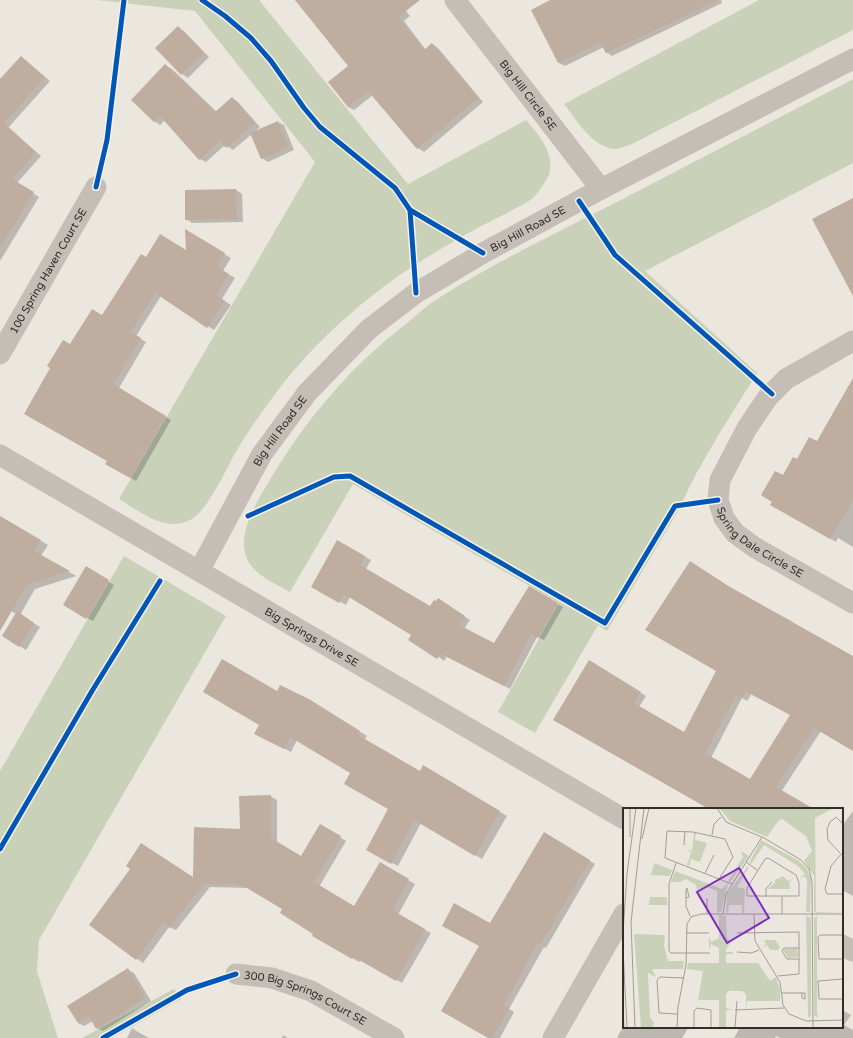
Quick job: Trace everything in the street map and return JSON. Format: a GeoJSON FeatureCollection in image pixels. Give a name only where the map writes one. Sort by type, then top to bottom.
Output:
{"type":"FeatureCollection","features":[{"type":"Feature","properties":{"kind":"street","name":"Big Hill Circle SE"},"geometry":{"type":"LineString","coordinates":[[455,0],[602,189]]}},
{"type":"Feature","properties":{"kind":"street","name":"Big Hill Road SE"},"geometry":{"type":"LineString","coordinates":[[199,571],[262,454],[307,393],[369,329],[416,292],[602,189],[853,59]]}},
{"type":"Feature","properties":{"kind":"street","name":"100 Spring Haven Court SE"},"geometry":{"type":"LineString","coordinates":[[0,354],[96,187]]}},
{"type":"Feature","properties":{"kind":"street","name":"Spring Dale Circle SE"},"geometry":{"type":"LineString","coordinates":[[853,341],[786,379],[768,397],[747,428],[720,480],[718,500],[724,518],[735,533],[754,547],[853,603]]}},
{"type":"Feature","properties":{"kind":"street","name":"Big Springs Drive SE"},"geometry":{"type":"LineString","coordinates":[[0,455],[623,818]]}},
{"type":"Feature","properties":{"kind":"street"},"geometry":{"type":"LineString","coordinates":[[553,1038],[623,916]]}},
{"type":"Feature","properties":{"kind":"street"},"geometry":{"type":"LineString","coordinates":[[843,946],[853,951]]}},
{"type":"Feature","properties":{"kind":"street","name":"300 Big Springs Court SE"},"geometry":{"type":"LineString","coordinates":[[236,974],[272,978],[311,991],[394,1038]]}},
{"type":"Feature","properties":{"kind":"green space"},"geometry":{"type":"Polygon","coordinates":[[[97,0],[259,0],[408,184],[526,120],[541,138],[550,159],[549,175],[534,197],[413,266],[349,314],[327,335],[295,369],[261,414],[238,448],[217,488],[204,508],[190,520],[181,523],[171,524],[153,519],[119,499],[315,162],[195,11],[97,0]]]}},
{"type":"Feature","properties":{"kind":"green space"},"geometry":{"type":"Polygon","coordinates":[[[759,0],[853,0],[853,30],[632,144],[620,148],[614,149],[598,143],[585,131],[564,104],[759,0]]]}},
{"type":"Feature","properties":{"kind":"green space"},"geometry":{"type":"Polygon","coordinates":[[[853,79],[853,163],[645,271],[757,373],[719,434],[696,474],[675,516],[607,631],[598,625],[535,733],[498,712],[559,603],[353,484],[290,592],[266,579],[254,569],[247,559],[244,547],[248,523],[259,499],[285,456],[315,414],[349,375],[367,357],[425,308],[459,285],[504,260],[853,79]]]}},
{"type":"Feature","properties":{"kind":"green space"},"geometry":{"type":"Polygon","coordinates":[[[124,556],[226,616],[39,940],[37,971],[58,1038],[0,1038],[0,771],[124,556]]]}},
{"type":"Feature","properties":{"kind":"green space"},"geometry":{"type":"Polygon","coordinates":[[[174,989],[181,999],[112,1038],[82,1038],[174,989]]]}},
{"type":"Feature","properties":{"kind":"building"},"geometry":{"type":"Polygon","coordinates":[[[295,0],[420,0],[398,17],[424,50],[432,43],[478,98],[417,149],[368,91],[348,107],[328,82],[348,66],[295,0]]]}},
{"type":"Feature","properties":{"kind":"building"},"geometry":{"type":"Polygon","coordinates":[[[550,0],[719,0],[606,53],[600,43],[558,63],[531,10],[550,0]]]}},
{"type":"Feature","properties":{"kind":"building"},"geometry":{"type":"Polygon","coordinates":[[[178,26],[204,53],[181,75],[155,48],[178,26]]]}},
{"type":"Feature","properties":{"kind":"building"},"geometry":{"type":"Polygon","coordinates":[[[21,56],[45,77],[4,123],[36,152],[12,179],[34,192],[0,248],[0,79],[21,56]]]}},
{"type":"Feature","properties":{"kind":"building"},"geometry":{"type":"Polygon","coordinates":[[[165,64],[215,112],[232,97],[255,123],[226,148],[220,141],[199,160],[160,116],[154,122],[131,100],[165,64]]]}},
{"type":"Feature","properties":{"kind":"building"},"geometry":{"type":"Polygon","coordinates":[[[278,121],[289,147],[261,159],[250,133],[278,121]]]}},
{"type":"Feature","properties":{"kind":"building"},"geometry":{"type":"Polygon","coordinates":[[[236,189],[237,219],[185,220],[185,190],[236,189]]]}},
{"type":"Feature","properties":{"kind":"building"},"geometry":{"type":"Polygon","coordinates":[[[853,198],[853,296],[812,219],[853,198]]]}},
{"type":"Feature","properties":{"kind":"building"},"geometry":{"type":"Polygon","coordinates":[[[185,229],[225,253],[217,267],[229,274],[216,295],[225,301],[207,328],[155,293],[131,332],[141,338],[113,384],[166,416],[130,478],[105,464],[107,461],[24,414],[50,368],[47,366],[63,340],[70,344],[92,309],[102,315],[141,254],[146,257],[160,234],[186,250],[185,229]]]}},
{"type":"Feature","properties":{"kind":"building"},"geometry":{"type":"Polygon","coordinates":[[[853,378],[853,500],[830,539],[770,505],[772,502],[761,495],[775,471],[783,475],[793,457],[797,459],[809,437],[817,441],[853,378]]]}},
{"type":"Feature","properties":{"kind":"building"},"geometry":{"type":"Polygon","coordinates":[[[0,516],[41,540],[34,551],[70,571],[27,585],[0,631],[0,516]]]}},
{"type":"Feature","properties":{"kind":"building"},"geometry":{"type":"Polygon","coordinates":[[[337,540],[365,556],[360,565],[430,606],[434,600],[436,601],[438,598],[465,616],[459,625],[494,643],[529,586],[558,603],[537,638],[531,634],[504,686],[441,654],[437,659],[408,640],[411,635],[344,594],[339,603],[311,587],[337,540]]]}},
{"type":"Feature","properties":{"kind":"building"},"geometry":{"type":"Polygon","coordinates":[[[690,561],[730,587],[853,656],[853,751],[814,728],[776,787],[812,808],[707,808],[553,720],[589,660],[641,692],[634,703],[684,732],[716,671],[645,630],[690,561]],[[745,691],[741,698],[736,695],[705,753],[750,779],[790,715],[745,691]]]}},
{"type":"Feature","properties":{"kind":"building"},"geometry":{"type":"Polygon","coordinates":[[[86,566],[109,580],[86,619],[63,605],[86,566]]]}},
{"type":"Feature","properties":{"kind":"building"},"geometry":{"type":"Polygon","coordinates":[[[17,611],[34,623],[19,647],[2,636],[17,611]]]}},
{"type":"Feature","properties":{"kind":"building"},"geometry":{"type":"Polygon","coordinates":[[[222,659],[277,691],[280,685],[309,699],[360,731],[358,735],[420,771],[423,765],[500,811],[475,856],[414,820],[391,864],[366,850],[388,809],[344,784],[350,773],[290,737],[284,749],[254,734],[259,725],[203,692],[222,659]]]}},
{"type":"Feature","properties":{"kind":"building"},"geometry":{"type":"Polygon","coordinates":[[[271,795],[271,838],[301,856],[320,824],[341,836],[314,882],[354,906],[380,862],[409,879],[392,910],[425,929],[396,981],[354,957],[352,959],[312,936],[313,934],[280,913],[282,909],[242,885],[204,884],[169,928],[163,923],[136,960],[89,925],[130,869],[126,866],[141,843],[193,877],[194,827],[240,829],[239,796],[271,795]]]}},
{"type":"Feature","properties":{"kind":"building"},"geometry":{"type":"Polygon","coordinates":[[[544,832],[590,860],[540,945],[537,944],[504,1005],[509,1008],[492,1038],[488,1038],[441,1011],[479,946],[442,926],[454,903],[490,923],[544,832]]]}},
{"type":"Feature","properties":{"kind":"building"},"geometry":{"type":"Polygon","coordinates":[[[128,968],[145,998],[96,1029],[89,1016],[78,1023],[67,1006],[128,968]]]}},
{"type":"Feature","properties":{"kind":"cycle path"},"geometry":{"type":"LineString","coordinates":[[96,187],[107,140],[124,0]]}},
{"type":"Feature","properties":{"kind":"cycle path"},"geometry":{"type":"LineString","coordinates":[[202,0],[225,16],[251,38],[271,61],[304,108],[320,127],[395,188],[410,210],[416,293]]}},
{"type":"Feature","properties":{"kind":"cycle path"},"geometry":{"type":"LineString","coordinates":[[579,201],[615,255],[772,394]]}},
{"type":"Feature","properties":{"kind":"cycle path"},"geometry":{"type":"LineString","coordinates":[[410,210],[483,253]]}},
{"type":"Feature","properties":{"kind":"cycle path"},"geometry":{"type":"LineString","coordinates":[[248,516],[334,477],[350,476],[605,623],[675,506],[718,500]]}},
{"type":"Feature","properties":{"kind":"cycle path"},"geometry":{"type":"LineString","coordinates":[[0,849],[92,691],[160,581]]}},
{"type":"Feature","properties":{"kind":"cycle path"},"geometry":{"type":"LineString","coordinates":[[103,1038],[187,990],[236,974]]}}]}
